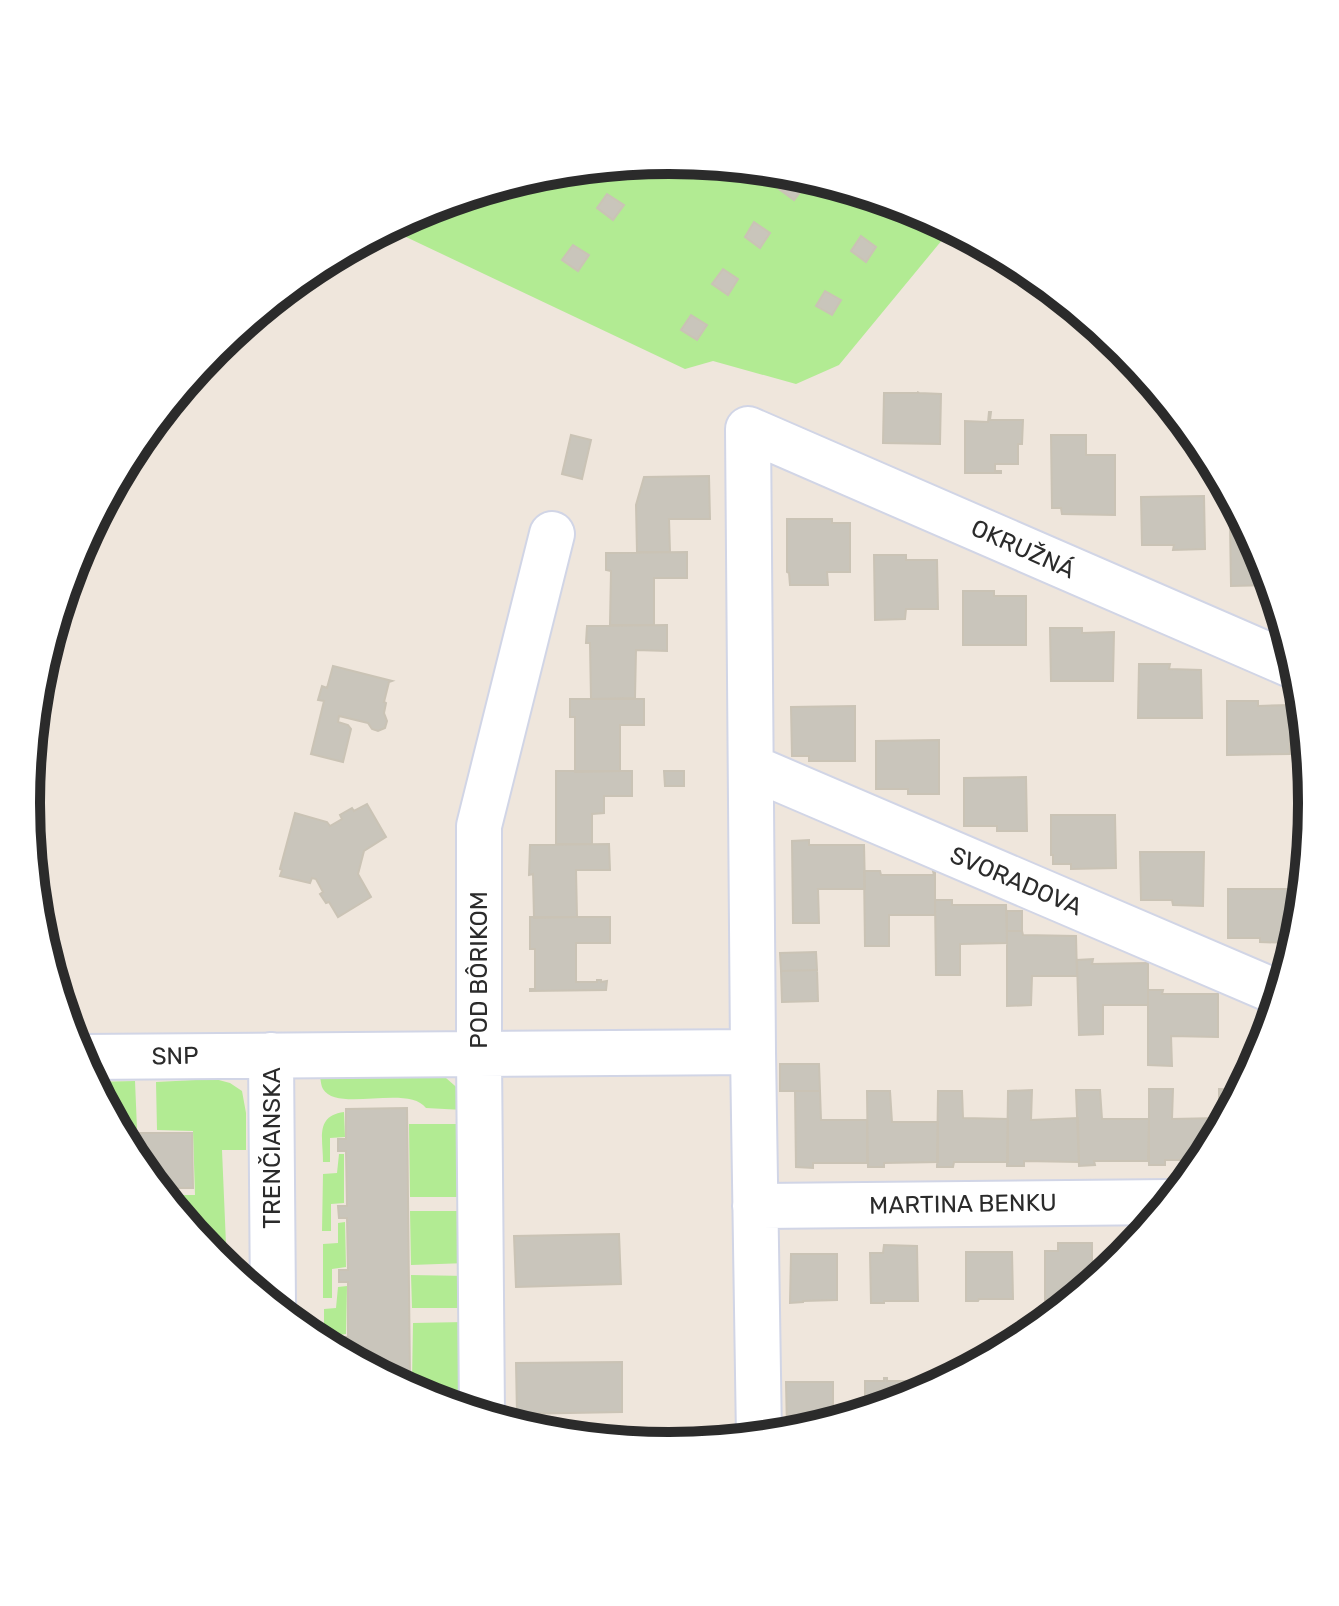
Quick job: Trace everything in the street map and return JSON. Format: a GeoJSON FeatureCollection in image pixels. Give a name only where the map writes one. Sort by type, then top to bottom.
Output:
{"type":"FeatureCollection","features":[{"type":"Feature","properties":{"kind":"street","name":"OKRUŽNÁ"},"geometry":{"type":"LineString","coordinates":[[751,767],[748,429],[1283,661]]}},
{"type":"Feature","properties":{"kind":"street","name":"POD BÔRIKOM"},"geometry":{"type":"LineString","coordinates":[[482,1403],[479,826],[552,534]]}},
{"type":"Feature","properties":{"kind":"street","name":"SVORADOVA"},"geometry":{"type":"LineString","coordinates":[[751,767],[1271,990]]}},
{"type":"Feature","properties":{"kind":"street"},"geometry":{"type":"LineString","coordinates":[[751,767],[759,1426]]}},
{"type":"Feature","properties":{"kind":"street","name":"TRENČIANSKA"},"geometry":{"type":"LineString","coordinates":[[273,1291],[271,1055],[753,1052]]}},
{"type":"Feature","properties":{"kind":"street","name":"SNP"},"geometry":{"type":"LineString","coordinates":[[94,1057],[271,1055]]}},
{"type":"Feature","properties":{"kind":"street","name":"MARTINA BENKU"},"geometry":{"type":"LineString","coordinates":[[755,1206],[1156,1202]]}},
{"type":"Feature","properties":{"kind":"green space"},"geometry":{"type":"Polygon","coordinates":[[[670,174],[752,179],[832,195],[910,221],[945,237],[839,365],[796,384],[713,361],[685,369],[400,234],[467,207],[547,186],[628,175],[670,174]]]}},
{"type":"Feature","properties":{"kind":"green space"},"geometry":{"type":"Polygon","coordinates":[[[431,1072],[446,1078],[462,1092],[463,1110],[426,1108],[417,1101],[404,1098],[342,1099],[331,1096],[323,1089],[320,1077],[431,1072]]]}},
{"type":"Feature","properties":{"kind":"green space"},"geometry":{"type":"Polygon","coordinates":[[[215,1079],[230,1083],[242,1091],[246,1113],[246,1150],[222,1150],[226,1250],[177,1195],[195,1195],[193,1131],[157,1130],[156,1082],[215,1079]]]}},
{"type":"Feature","properties":{"kind":"green space"},"geometry":{"type":"Polygon","coordinates":[[[135,1081],[137,1129],[131,1129],[105,1082],[135,1081]]]}},
{"type":"Feature","properties":{"kind":"green space"},"geometry":{"type":"Polygon","coordinates":[[[344,1112],[345,1137],[330,1138],[330,1162],[323,1162],[325,1123],[328,1118],[344,1112]]]}},
{"type":"Feature","properties":{"kind":"green space"},"geometry":{"type":"Polygon","coordinates":[[[409,1124],[462,1124],[463,1197],[410,1197],[409,1124]]]}},
{"type":"Feature","properties":{"kind":"green space"},"geometry":{"type":"Polygon","coordinates":[[[339,1154],[344,1154],[344,1203],[331,1204],[331,1231],[322,1231],[323,1174],[337,1173],[339,1154]]]}},
{"type":"Feature","properties":{"kind":"green space"},"geometry":{"type":"Polygon","coordinates":[[[410,1211],[463,1211],[467,1263],[411,1265],[410,1211]]]}},
{"type":"Feature","properties":{"kind":"green space"},"geometry":{"type":"Polygon","coordinates":[[[345,1222],[346,1267],[332,1269],[332,1298],[323,1298],[323,1244],[338,1243],[338,1223],[345,1222]]]}},
{"type":"Feature","properties":{"kind":"green space"},"geometry":{"type":"Polygon","coordinates":[[[411,1275],[467,1276],[462,1308],[412,1308],[411,1275]]]}},
{"type":"Feature","properties":{"kind":"green space"},"geometry":{"type":"Polygon","coordinates":[[[347,1286],[346,1334],[335,1336],[324,1329],[324,1309],[336,1308],[338,1287],[347,1286]]]}},
{"type":"Feature","properties":{"kind":"green space"},"geometry":{"type":"Polygon","coordinates":[[[465,1322],[472,1400],[412,1377],[413,1323],[465,1322]]]}},
{"type":"Feature","properties":{"kind":"building"},"geometry":{"type":"Polygon","coordinates":[[[782,184],[803,188],[794,200],[779,189],[782,184]]]}},
{"type":"Feature","properties":{"kind":"building"},"geometry":{"type":"Polygon","coordinates":[[[607,194],[624,205],[613,220],[597,208],[607,194]]]}},
{"type":"Feature","properties":{"kind":"building"},"geometry":{"type":"Polygon","coordinates":[[[754,222],[770,233],[760,248],[745,237],[754,222]]]}},
{"type":"Feature","properties":{"kind":"building"},"geometry":{"type":"Polygon","coordinates":[[[861,236],[876,247],[866,262],[851,251],[861,236]]]}},
{"type":"Feature","properties":{"kind":"building"},"geometry":{"type":"Polygon","coordinates":[[[573,245],[589,255],[578,271],[562,260],[573,245]]]}},
{"type":"Feature","properties":{"kind":"building"},"geometry":{"type":"Polygon","coordinates":[[[723,269],[738,279],[728,295],[712,284],[723,269]]]}},
{"type":"Feature","properties":{"kind":"building"},"geometry":{"type":"Polygon","coordinates":[[[825,291],[841,300],[832,315],[816,306],[825,291]]]}},
{"type":"Feature","properties":{"kind":"building"},"geometry":{"type":"Polygon","coordinates":[[[691,315],[707,325],[697,340],[681,330],[691,315]]]}},
{"type":"Feature","properties":{"kind":"building"},"geometry":{"type":"Polygon","coordinates":[[[884,393],[941,394],[940,444],[883,443],[884,393]]]}},
{"type":"Feature","properties":{"kind":"building"},"geometry":{"type":"Polygon","coordinates":[[[989,412],[990,420],[1023,420],[1018,464],[995,464],[995,471],[1001,473],[965,473],[965,421],[988,422],[989,412]]]}},
{"type":"Feature","properties":{"kind":"building"},"geometry":{"type":"Polygon","coordinates":[[[571,435],[591,440],[582,479],[562,474],[571,435]]]}},
{"type":"Feature","properties":{"kind":"building"},"geometry":{"type":"Polygon","coordinates":[[[1051,435],[1086,435],[1086,455],[1115,455],[1115,515],[1062,514],[1061,508],[1052,508],[1051,435]]]}},
{"type":"Feature","properties":{"kind":"building"},"geometry":{"type":"Polygon","coordinates":[[[709,476],[710,519],[669,519],[670,552],[637,552],[636,505],[644,477],[709,476]]]}},
{"type":"Feature","properties":{"kind":"building"},"geometry":{"type":"Polygon","coordinates":[[[1204,496],[1205,549],[1173,550],[1174,545],[1142,545],[1141,497],[1204,496]]]}},
{"type":"Feature","properties":{"kind":"building"},"geometry":{"type":"Polygon","coordinates":[[[787,519],[832,519],[832,523],[850,523],[850,572],[827,572],[828,585],[790,585],[787,572],[787,519]]]}},
{"type":"Feature","properties":{"kind":"building"},"geometry":{"type":"Polygon","coordinates":[[[1230,523],[1233,523],[1260,585],[1231,586],[1230,523]]]}},
{"type":"Feature","properties":{"kind":"building"},"geometry":{"type":"Polygon","coordinates":[[[687,552],[687,578],[654,578],[654,625],[610,625],[611,571],[606,570],[606,553],[687,552]]]}},
{"type":"Feature","properties":{"kind":"building"},"geometry":{"type":"Polygon","coordinates":[[[874,555],[906,555],[906,560],[937,560],[938,609],[906,609],[905,619],[875,620],[874,555]]]}},
{"type":"Feature","properties":{"kind":"building"},"geometry":{"type":"Polygon","coordinates":[[[963,591],[994,591],[994,596],[1026,596],[1026,645],[963,645],[963,591]]]}},
{"type":"Feature","properties":{"kind":"building"},"geometry":{"type":"Polygon","coordinates":[[[667,625],[667,651],[636,650],[635,698],[591,699],[587,626],[667,625]]]}},
{"type":"Feature","properties":{"kind":"building"},"geometry":{"type":"Polygon","coordinates":[[[1050,628],[1082,628],[1082,633],[1114,632],[1113,681],[1051,681],[1050,628]]]}},
{"type":"Feature","properties":{"kind":"building"},"geometry":{"type":"Polygon","coordinates":[[[1139,664],[1170,664],[1169,669],[1201,670],[1202,718],[1138,718],[1139,664]]]}},
{"type":"Feature","properties":{"kind":"building"},"geometry":{"type":"Polygon","coordinates":[[[333,666],[392,681],[389,682],[384,702],[385,728],[378,731],[368,723],[339,716],[338,722],[351,729],[343,762],[311,754],[324,701],[318,700],[322,686],[327,688],[333,666]]]}},
{"type":"Feature","properties":{"kind":"building"},"geometry":{"type":"Polygon","coordinates":[[[570,699],[644,699],[644,725],[620,725],[620,771],[575,772],[575,717],[570,717],[570,699]]]}},
{"type":"Feature","properties":{"kind":"building"},"geometry":{"type":"Polygon","coordinates":[[[1227,701],[1258,701],[1258,706],[1290,705],[1290,754],[1227,755],[1227,701]]]}},
{"type":"Feature","properties":{"kind":"building"},"geometry":{"type":"Polygon","coordinates":[[[855,706],[855,761],[809,761],[809,756],[792,756],[791,707],[855,706]]]}},
{"type":"Feature","properties":{"kind":"building"},"geometry":{"type":"Polygon","coordinates":[[[939,740],[939,794],[908,794],[908,789],[876,789],[876,741],[939,740]]]}},
{"type":"Feature","properties":{"kind":"building"},"geometry":{"type":"Polygon","coordinates":[[[556,771],[632,771],[632,796],[604,796],[604,813],[592,814],[592,844],[556,844],[556,771]]]}},
{"type":"Feature","properties":{"kind":"building"},"geometry":{"type":"Polygon","coordinates":[[[664,771],[684,771],[684,786],[665,786],[664,771]]]}},
{"type":"Feature","properties":{"kind":"building"},"geometry":{"type":"Polygon","coordinates":[[[1026,777],[1027,831],[997,831],[997,826],[964,826],[964,778],[1026,777]]]}},
{"type":"Feature","properties":{"kind":"building"},"geometry":{"type":"Polygon","coordinates":[[[367,804],[386,837],[364,851],[358,874],[371,897],[338,917],[320,894],[323,892],[316,879],[312,878],[310,883],[280,876],[280,869],[295,813],[327,822],[330,826],[342,819],[340,815],[367,804]]]}},
{"type":"Feature","properties":{"kind":"building"},"geometry":{"type":"Polygon","coordinates":[[[1051,815],[1115,815],[1116,868],[1071,869],[1071,864],[1053,864],[1051,815]]]}},
{"type":"Feature","properties":{"kind":"building"},"geometry":{"type":"Polygon","coordinates":[[[809,840],[809,845],[864,845],[865,889],[818,889],[819,923],[793,923],[792,841],[809,840]]]}},
{"type":"Feature","properties":{"kind":"building"},"geometry":{"type":"Polygon","coordinates":[[[609,844],[610,870],[576,870],[577,917],[534,918],[533,874],[529,875],[530,845],[609,844]]]}},
{"type":"Feature","properties":{"kind":"building"},"geometry":{"type":"Polygon","coordinates":[[[1140,852],[1204,852],[1203,906],[1173,905],[1172,900],[1141,900],[1140,852]]]}},
{"type":"Feature","properties":{"kind":"building"},"geometry":{"type":"Polygon","coordinates":[[[864,871],[880,871],[881,875],[934,875],[935,871],[935,915],[889,915],[889,946],[865,946],[864,871]]]}},
{"type":"Feature","properties":{"kind":"building"},"geometry":{"type":"Polygon","coordinates":[[[1228,889],[1291,889],[1283,943],[1260,942],[1260,938],[1228,938],[1228,889]]]}},
{"type":"Feature","properties":{"kind":"building"},"geometry":{"type":"Polygon","coordinates":[[[935,900],[952,900],[952,905],[1006,905],[1007,943],[960,944],[960,975],[936,975],[935,900]]]}},
{"type":"Feature","properties":{"kind":"building"},"geometry":{"type":"Polygon","coordinates":[[[1007,911],[1022,911],[1022,931],[1007,931],[1007,911]]]}},
{"type":"Feature","properties":{"kind":"building"},"geometry":{"type":"Polygon","coordinates":[[[530,917],[610,917],[610,943],[576,943],[576,982],[607,981],[606,990],[530,991],[535,989],[535,949],[530,949],[530,917]]]}},
{"type":"Feature","properties":{"kind":"building"},"geometry":{"type":"Polygon","coordinates":[[[1007,931],[1022,931],[1023,935],[1076,936],[1077,976],[1032,976],[1031,1005],[1007,1006],[1007,931]]]}},
{"type":"Feature","properties":{"kind":"building"},"geometry":{"type":"Polygon","coordinates":[[[816,952],[817,970],[781,971],[780,953],[816,952]]]}},
{"type":"Feature","properties":{"kind":"building"},"geometry":{"type":"Polygon","coordinates":[[[1093,959],[1092,964],[1148,963],[1148,1005],[1103,1005],[1103,1034],[1079,1035],[1077,960],[1093,959]]]}},
{"type":"Feature","properties":{"kind":"building"},"geometry":{"type":"Polygon","coordinates":[[[817,970],[818,1001],[782,1002],[781,971],[817,970]]]}},
{"type":"Feature","properties":{"kind":"building"},"geometry":{"type":"Polygon","coordinates":[[[1148,990],[1163,990],[1162,994],[1218,994],[1218,1037],[1171,1036],[1172,1066],[1148,1065],[1148,990]]]}},
{"type":"Feature","properties":{"kind":"building"},"geometry":{"type":"Polygon","coordinates":[[[780,1064],[819,1064],[820,1091],[780,1091],[780,1064]]]}},
{"type":"Feature","properties":{"kind":"building"},"geometry":{"type":"Polygon","coordinates":[[[1149,1089],[1173,1089],[1172,1119],[1215,1118],[1188,1160],[1165,1160],[1165,1165],[1149,1165],[1149,1089]]]}},
{"type":"Feature","properties":{"kind":"building"},"geometry":{"type":"Polygon","coordinates":[[[1219,1089],[1230,1089],[1219,1110],[1219,1089]]]}},
{"type":"Feature","properties":{"kind":"building"},"geometry":{"type":"Polygon","coordinates":[[[1032,1090],[1031,1120],[1078,1118],[1079,1162],[1024,1161],[1024,1166],[1007,1166],[1008,1091],[1032,1090]]]}},
{"type":"Feature","properties":{"kind":"building"},"geometry":{"type":"Polygon","coordinates":[[[1076,1090],[1100,1090],[1102,1119],[1149,1119],[1148,1161],[1094,1161],[1095,1165],[1079,1166],[1076,1090]]]}},
{"type":"Feature","properties":{"kind":"building"},"geometry":{"type":"Polygon","coordinates":[[[795,1091],[820,1091],[821,1120],[867,1120],[867,1163],[813,1163],[813,1168],[796,1167],[795,1091]]]}},
{"type":"Feature","properties":{"kind":"building"},"geometry":{"type":"Polygon","coordinates":[[[867,1091],[890,1091],[892,1122],[938,1122],[938,1162],[884,1163],[884,1167],[868,1167],[867,1091]]]}},
{"type":"Feature","properties":{"kind":"building"},"geometry":{"type":"Polygon","coordinates":[[[938,1091],[962,1091],[963,1118],[1008,1119],[1008,1162],[954,1162],[953,1167],[937,1167],[938,1091]]]}},
{"type":"Feature","properties":{"kind":"building"},"geometry":{"type":"Polygon","coordinates":[[[407,1108],[410,1376],[339,1338],[348,1337],[348,1282],[339,1282],[339,1270],[348,1270],[347,1218],[339,1218],[338,1206],[347,1206],[346,1151],[338,1151],[338,1139],[346,1139],[346,1109],[407,1108]]]}},
{"type":"Feature","properties":{"kind":"building"},"geometry":{"type":"Polygon","coordinates":[[[133,1133],[192,1133],[193,1188],[172,1188],[133,1133]]]}},
{"type":"Feature","properties":{"kind":"building"},"geometry":{"type":"Polygon","coordinates":[[[619,1234],[621,1284],[516,1287],[514,1236],[619,1234]]]}},
{"type":"Feature","properties":{"kind":"building"},"geometry":{"type":"Polygon","coordinates":[[[1058,1243],[1092,1243],[1092,1269],[1056,1300],[1045,1300],[1045,1251],[1058,1251],[1058,1243]]]}},
{"type":"Feature","properties":{"kind":"building"},"geometry":{"type":"Polygon","coordinates":[[[884,1245],[917,1246],[918,1301],[871,1303],[870,1253],[883,1253],[884,1245]]]}},
{"type":"Feature","properties":{"kind":"building"},"geometry":{"type":"Polygon","coordinates":[[[966,1252],[1012,1252],[1013,1299],[966,1301],[966,1252]]]}},
{"type":"Feature","properties":{"kind":"building"},"geometry":{"type":"Polygon","coordinates":[[[791,1254],[837,1254],[837,1300],[790,1303],[791,1254]]]}},
{"type":"Feature","properties":{"kind":"building"},"geometry":{"type":"Polygon","coordinates":[[[622,1362],[622,1412],[517,1413],[516,1363],[622,1362]]]}},
{"type":"Feature","properties":{"kind":"building"},"geometry":{"type":"Polygon","coordinates":[[[887,1378],[887,1381],[912,1381],[912,1384],[865,1401],[865,1381],[884,1381],[887,1378]]]}},
{"type":"Feature","properties":{"kind":"building"},"geometry":{"type":"Polygon","coordinates":[[[786,1382],[833,1382],[833,1411],[787,1421],[786,1382]]]}}]}
